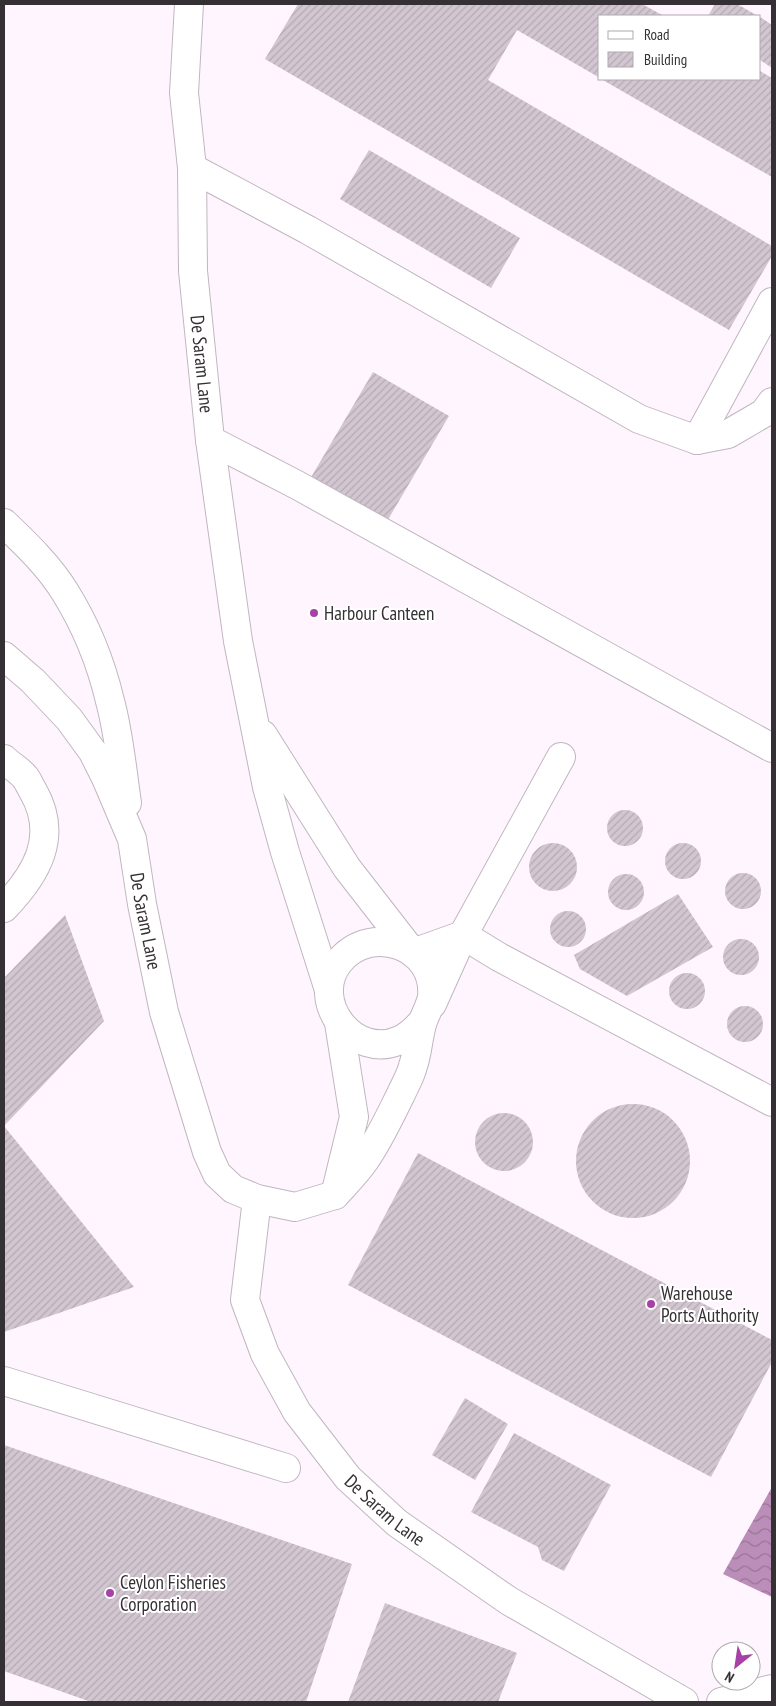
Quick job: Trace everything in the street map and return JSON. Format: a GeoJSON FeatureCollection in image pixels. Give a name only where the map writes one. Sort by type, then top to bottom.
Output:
{"type":"FeatureCollection","features":[{"type":"Feature","properties":{"kind":"street","name":"De Saram Lane"},"geometry":{"type":"LineString","coordinates":[[189,4],[184,92],[192,168],[194,271],[210,440],[238,640],[267,787],[329,990]]}},
{"type":"Feature","properties":{"kind":"street"},"geometry":{"type":"LineString","coordinates":[[192,168],[308,230],[639,419],[697,440],[728,434],[764,413],[772,402]]}},
{"type":"Feature","properties":{"kind":"street"},"geometry":{"type":"LineString","coordinates":[[697,440],[772,302]]}},
{"type":"Feature","properties":{"kind":"street"},"geometry":{"type":"LineString","coordinates":[[210,440],[297,485],[772,748]]}},
{"type":"Feature","properties":{"kind":"street"},"geometry":{"type":"LineString","coordinates":[[4,523],[28,546],[64,590],[84,628],[101,670],[110,700],[132,839]]}},
{"type":"Feature","properties":{"kind":"street","name":"De Saram Lane"},"geometry":{"type":"LineString","coordinates":[[4,656],[33,680],[69,719],[93,752],[132,839],[142,904],[164,1012],[207,1152],[217,1174],[233,1189],[257,1200],[295,1207],[335,1195]]}},
{"type":"Feature","properties":{"kind":"street"},"geometry":{"type":"LineString","coordinates":[[255,721],[347,868],[424,965],[430,979],[432,995],[413,1068],[390,1118],[365,1160],[335,1195]]}},
{"type":"Feature","properties":{"kind":"street"},"geometry":{"type":"LineString","coordinates":[[339,1023],[351,1035],[365,1042],[382,1044],[398,1041],[412,1033],[426,1016],[463,935],[561,757]]}},
{"type":"Feature","properties":{"kind":"street"},"geometry":{"type":"LineString","coordinates":[[4,760],[25,777],[40,804],[46,829],[38,862],[9,895]]}},
{"type":"Feature","properties":{"kind":"street"},"geometry":{"type":"LineString","coordinates":[[413,953],[463,935]]}},
{"type":"Feature","properties":{"kind":"street"},"geometry":{"type":"LineString","coordinates":[[463,935],[499,957],[772,1102]]}},
{"type":"Feature","properties":{"kind":"street"},"geometry":{"type":"LineString","coordinates":[[335,1195],[354,1117],[339,1023],[331,1007],[329,990],[331,976],[347,953],[359,946],[373,942],[387,941],[413,953]]}},
{"type":"Feature","properties":{"kind":"street","name":"De Saram Lane"},"geometry":{"type":"LineString","coordinates":[[257,1200],[245,1300],[265,1354],[297,1412],[348,1478],[397,1523],[509,1601],[684,1702]]}},
{"type":"Feature","properties":{"kind":"street"},"geometry":{"type":"LineString","coordinates":[[4,1381],[286,1468]]}},
{"type":"Feature","properties":{"kind":"street"},"geometry":{"type":"LineString","coordinates":[[721,1702],[772,1689]]}},
{"type":"Feature","properties":{"kind":"water"},"geometry":{"type":"Polygon","coordinates":[[[772,1487],[772,1597],[723,1574],[772,1487]]]}},
{"type":"Feature","properties":{"kind":"building"},"geometry":{"type":"Polygon","coordinates":[[[298,4],[642,4],[662,15],[598,15],[598,77],[517,30],[488,80],[772,246],[772,256],[729,330],[265,59],[298,4]]]}},
{"type":"Feature","properties":{"kind":"building"},"geometry":{"type":"Polygon","coordinates":[[[715,4],[737,4],[756,15],[709,15],[715,4]]]}},
{"type":"Feature","properties":{"kind":"building"},"geometry":{"type":"Polygon","coordinates":[[[761,18],[772,25],[772,68],[761,61],[761,18]]]}},
{"type":"Feature","properties":{"kind":"building"},"geometry":{"type":"Polygon","coordinates":[[[761,72],[772,78],[772,177],[603,80],[761,80],[761,72]]]}},
{"type":"Feature","properties":{"kind":"building"},"geometry":{"type":"Polygon","coordinates":[[[369,150],[520,238],[491,288],[340,199],[369,150]]]}},
{"type":"Feature","properties":{"kind":"building"},"geometry":{"type":"Polygon","coordinates":[[[373,372],[449,416],[386,523],[310,479],[373,372]]]}},
{"type":"Feature","properties":{"kind":"building"},"geometry":{"type":"Polygon","coordinates":[[[625,810],[632,811],[638,815],[642,821],[642,835],[638,841],[632,845],[625,846],[618,845],[612,841],[608,835],[607,828],[608,821],[612,815],[618,811],[625,810]]]}},
{"type":"Feature","properties":{"kind":"building"},"geometry":{"type":"Polygon","coordinates":[[[548,843],[558,843],[570,850],[577,862],[577,872],[570,884],[558,891],[548,891],[540,887],[533,880],[529,872],[529,862],[533,854],[540,847],[548,843]]]}},
{"type":"Feature","properties":{"kind":"building"},"geometry":{"type":"Polygon","coordinates":[[[683,843],[690,844],[696,848],[700,854],[700,868],[696,874],[690,878],[683,879],[676,878],[670,874],[666,868],[665,861],[666,854],[670,848],[676,844],[683,843]]]}},
{"type":"Feature","properties":{"kind":"building"},"geometry":{"type":"Polygon","coordinates":[[[743,873],[750,874],[756,878],[760,884],[760,898],[756,904],[750,908],[743,909],[736,908],[730,904],[726,898],[725,891],[726,884],[730,878],[736,874],[743,873]]]}},
{"type":"Feature","properties":{"kind":"building"},"geometry":{"type":"Polygon","coordinates":[[[626,874],[633,875],[639,879],[643,885],[643,899],[639,905],[633,909],[626,910],[619,909],[613,905],[609,899],[608,892],[609,885],[613,879],[619,875],[626,874]]]}},
{"type":"Feature","properties":{"kind":"building"},"geometry":{"type":"Polygon","coordinates":[[[678,894],[713,947],[627,996],[580,969],[574,955],[678,894]]]}},
{"type":"Feature","properties":{"kind":"building"},"geometry":{"type":"Polygon","coordinates":[[[568,911],[575,912],[581,916],[585,922],[585,936],[581,942],[575,946],[568,947],[561,946],[555,942],[551,936],[550,929],[551,922],[555,916],[561,912],[568,911]]]}},
{"type":"Feature","properties":{"kind":"building"},"geometry":{"type":"Polygon","coordinates":[[[65,915],[104,1021],[4,1126],[4,978],[65,915]]]}},
{"type":"Feature","properties":{"kind":"building"},"geometry":{"type":"Polygon","coordinates":[[[741,939],[748,940],[754,944],[758,950],[758,964],[754,970],[748,974],[741,975],[734,974],[728,970],[724,964],[723,957],[724,950],[728,944],[734,940],[741,939]]]}},
{"type":"Feature","properties":{"kind":"building"},"geometry":{"type":"Polygon","coordinates":[[[687,973],[694,974],[700,978],[704,984],[704,998],[700,1004],[694,1008],[687,1009],[680,1008],[674,1004],[670,998],[669,991],[670,984],[674,978],[680,974],[687,973]]]}},
{"type":"Feature","properties":{"kind":"building"},"geometry":{"type":"Polygon","coordinates":[[[745,1006],[752,1007],[758,1011],[762,1017],[762,1031],[758,1037],[752,1041],[745,1042],[738,1041],[732,1037],[728,1031],[727,1024],[728,1017],[732,1011],[738,1007],[745,1006]]]}},
{"type":"Feature","properties":{"kind":"building"},"geometry":{"type":"Polygon","coordinates":[[[633,1104],[655,1109],[673,1121],[685,1139],[690,1161],[685,1183],[673,1201],[655,1213],[633,1218],[611,1213],[593,1201],[581,1183],[576,1161],[581,1139],[593,1121],[611,1109],[633,1104]]]}},
{"type":"Feature","properties":{"kind":"building"},"geometry":{"type":"Polygon","coordinates":[[[498,1113],[510,1113],[520,1117],[529,1126],[533,1148],[525,1163],[510,1171],[498,1171],[488,1167],[479,1158],[475,1148],[475,1136],[479,1126],[488,1117],[498,1113]]]}},
{"type":"Feature","properties":{"kind":"building"},"geometry":{"type":"Polygon","coordinates":[[[4,1126],[134,1287],[4,1332],[4,1126]]]}},
{"type":"Feature","properties":{"kind":"building"},"geometry":{"type":"Polygon","coordinates":[[[418,1153],[772,1340],[772,1362],[711,1477],[348,1285],[418,1153]]]}},
{"type":"Feature","properties":{"kind":"building"},"geometry":{"type":"Polygon","coordinates":[[[465,1398],[508,1424],[475,1480],[432,1455],[465,1398]]]}},
{"type":"Feature","properties":{"kind":"building"},"geometry":{"type":"Polygon","coordinates":[[[514,1433],[611,1485],[564,1571],[542,1560],[538,1547],[471,1512],[514,1433]]]}},
{"type":"Feature","properties":{"kind":"building"},"geometry":{"type":"Polygon","coordinates":[[[4,1445],[352,1564],[306,1702],[91,1702],[4,1671],[4,1445]]]}},
{"type":"Feature","properties":{"kind":"building"},"geometry":{"type":"Polygon","coordinates":[[[385,1603],[517,1653],[498,1702],[348,1702],[385,1603]]]}},
{"type":"Feature","properties":{"kind":"place","name":"Harbour Canteen"},"geometry":{"type":"Point","coordinates":[314,613]}},
{"type":"Feature","properties":{"kind":"place","name":"Warehouse Ports Authority"},"geometry":{"type":"Point","coordinates":[651,1304]}},
{"type":"Feature","properties":{"kind":"place","name":"Ceylon Fisheries Corporation"},"geometry":{"type":"Point","coordinates":[110,1593]}}]}
